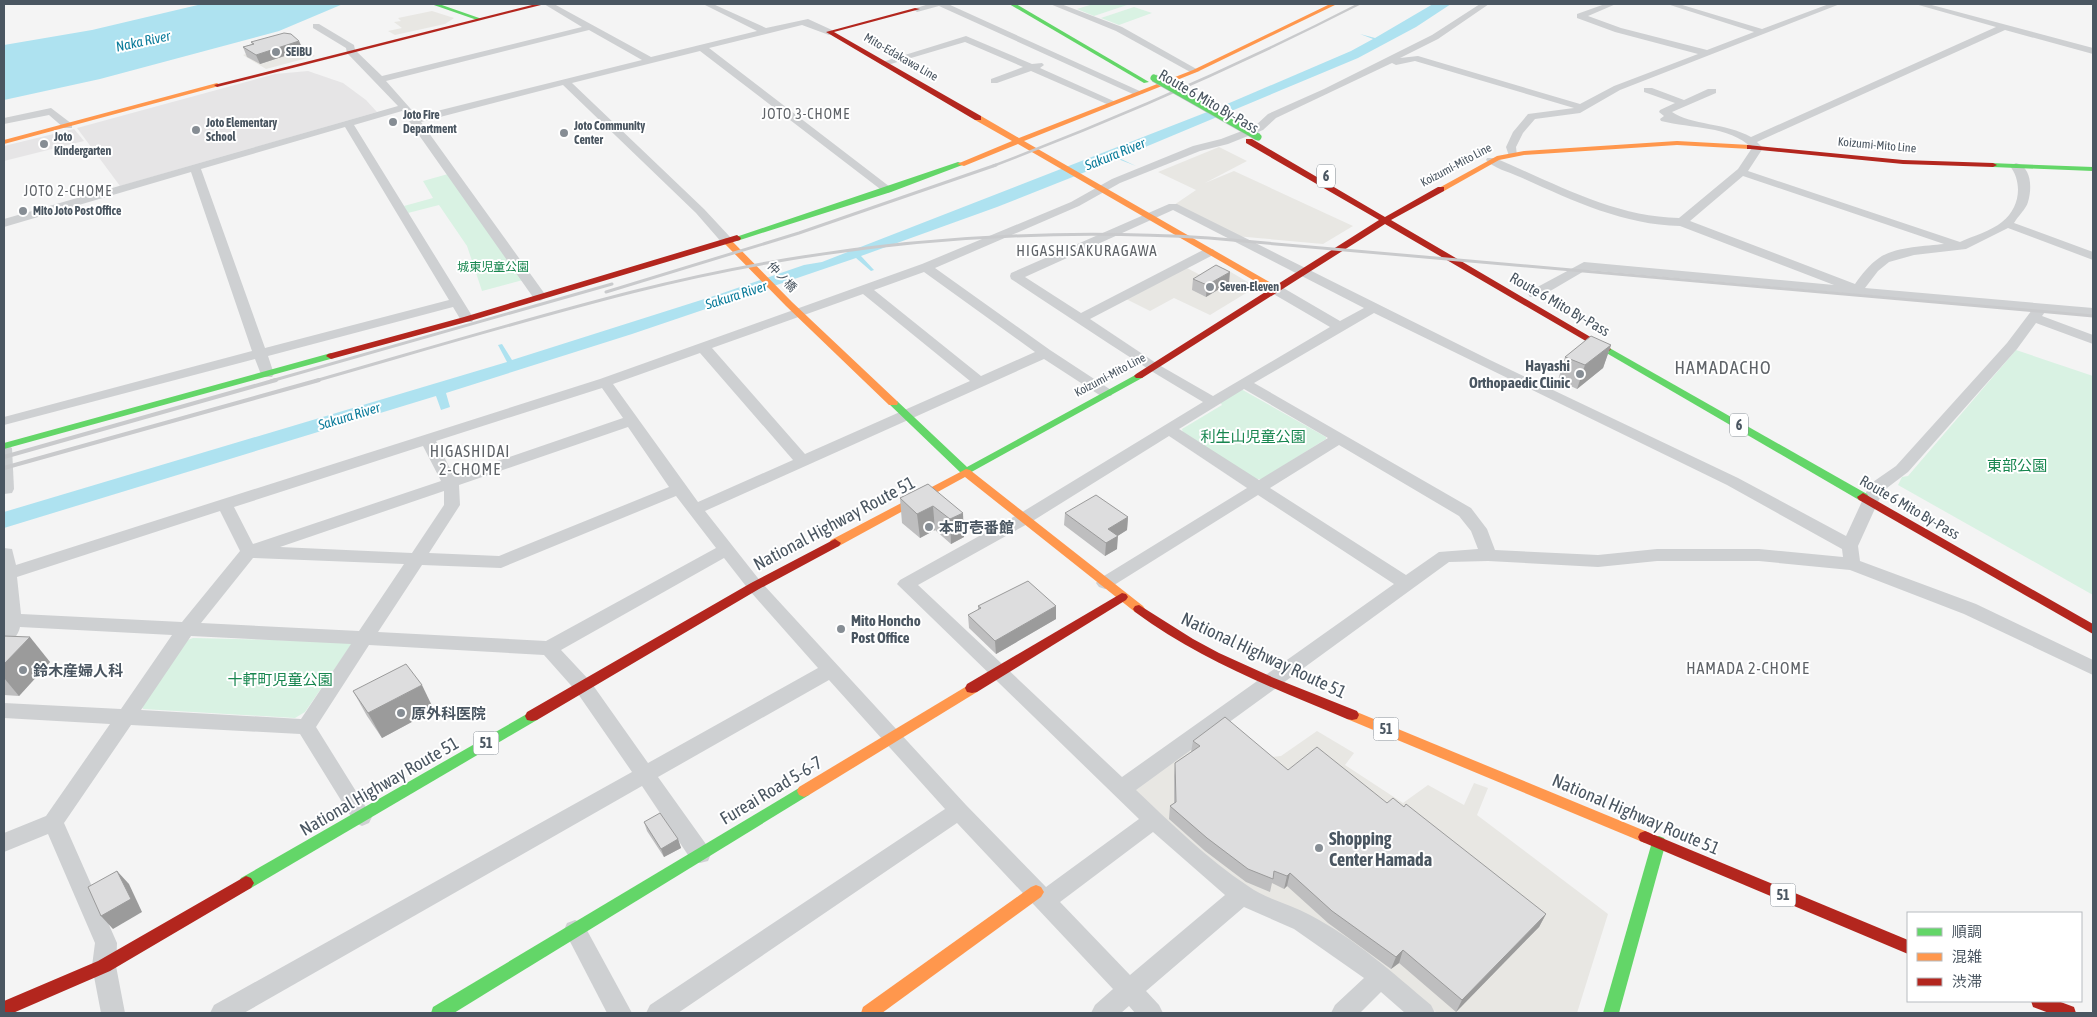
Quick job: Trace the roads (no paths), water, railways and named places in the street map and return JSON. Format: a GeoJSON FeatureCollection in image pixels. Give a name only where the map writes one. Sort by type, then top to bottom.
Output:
{"type":"FeatureCollection","features":[{"type":"Feature","properties":{"kind":"main road"},"geometry":{"type":"LineString","coordinates":[[434,4],[479,19]]}},
{"type":"Feature","properties":{"kind":"main road"},"geometry":{"type":"LineString","coordinates":[[4,142],[350,50],[542,4]]}},
{"type":"Feature","properties":{"kind":"main road"},"geometry":{"type":"LineString","coordinates":[[904,4],[917,9]]}},
{"type":"Feature","properties":{"kind":"main road","name":"Route 6 Mito By-Pass"},"geometry":{"type":"LineString","coordinates":[[1012,4],[1254,139],[1395,214],[1608,336]]}},
{"type":"Feature","properties":{"kind":"main road","name":"Route 6 Mito By-Pass"},"geometry":{"type":"LineString","coordinates":[[1026,4],[1150,80]]}},
{"type":"Feature","properties":{"kind":"main road"},"geometry":{"type":"LineString","coordinates":[[4,447],[540,297],[888,190],[1022,142],[1264,40],[1334,4]]}},
{"type":"Feature","properties":{"kind":"main road","name":"Mito-Edakawa Line"},"geometry":{"type":"LineString","coordinates":[[829,32],[917,9]]}},
{"type":"Feature","properties":{"kind":"main road","name":"Mito-Edakawa Line"},"geometry":{"type":"LineString","coordinates":[[829,32],[1022,142],[1098,188]]}},
{"type":"Feature","properties":{"kind":"main road","name":"Route 6 Mito By-Pass"},"geometry":{"type":"LineString","coordinates":[[1254,139],[1384,221],[1874,491],[2093,630]]}},
{"type":"Feature","properties":{"kind":"main road","name":"Koizumi-Mito Line"},"geometry":{"type":"LineString","coordinates":[[966,472],[1154,368],[1395,214],[1491,160],[1513,154],[1663,143],[1755,144],[1903,162],[2093,169]]}},
{"type":"Feature","properties":{"kind":"main road"},"geometry":{"type":"LineString","coordinates":[[1098,188],[1275,289]]}},
{"type":"Feature","properties":{"kind":"main road","name":"仲ノ橋"},"geometry":{"type":"LineString","coordinates":[[727,241],[756,268],[793,308],[966,472]]}},
{"type":"Feature","properties":{"kind":"main road","name":"National Highway Route 51"},"geometry":{"type":"LineString","coordinates":[[4,1008],[104,966],[755,586],[966,472],[1155,622],[1199,648],[1270,680],[1907,947]]}},
{"type":"Feature","properties":{"kind":"main road","name":"Fureai Road 5-6-7"},"geometry":{"type":"LineString","coordinates":[[439,1013],[1122,597]]}},
{"type":"Feature","properties":{"kind":"main road"},"geometry":{"type":"LineString","coordinates":[[1611,1013],[1659,842]]}},
{"type":"Feature","properties":{"kind":"main road"},"geometry":{"type":"LineString","coordinates":[[869,1013],[1040,896]]}},
{"type":"Feature","properties":{"kind":"street"},"geometry":{"type":"LineString","coordinates":[[548,4],[652,61]]}},
{"type":"Feature","properties":{"kind":"street"},"geometry":{"type":"LineString","coordinates":[[707,4],[765,32]]}},
{"type":"Feature","properties":{"kind":"street"},"geometry":{"type":"LineString","coordinates":[[917,9],[940,4],[1139,93]]}},
{"type":"Feature","properties":{"kind":"street"},"geometry":{"type":"LineString","coordinates":[[1054,4],[1119,30],[1194,70]]}},
{"type":"Feature","properties":{"kind":"street"},"geometry":{"type":"LineString","coordinates":[[5,575],[225,506],[605,382],[702,346],[793,308],[864,289],[926,267],[1076,204],[1098,188],[1197,148],[1224,142],[1259,128],[1272,116],[1381,65],[1435,37],[1485,4]]}},
{"type":"Feature","properties":{"kind":"street"},"geometry":{"type":"LineString","coordinates":[[1612,4],[1580,16],[1618,30],[1707,53]]}},
{"type":"Feature","properties":{"kind":"street"},"geometry":{"type":"LineString","coordinates":[[1671,4],[1762,32]]}},
{"type":"Feature","properties":{"kind":"street"},"geometry":{"type":"LineString","coordinates":[[1513,154],[1510,147],[1518,132],[1532,116],[1576,112],[1581,107],[1617,88],[1836,4]]}},
{"type":"Feature","properties":{"kind":"street"},"geometry":{"type":"LineString","coordinates":[[1919,4],[2093,52]]}},
{"type":"Feature","properties":{"kind":"street"},"geometry":{"type":"LineString","coordinates":[[415,120],[808,22],[829,32]]}},
{"type":"Feature","properties":{"kind":"street"},"geometry":{"type":"LineString","coordinates":[[316,26],[351,47],[350,50],[381,79],[404,106],[492,225],[540,297]]}},
{"type":"Feature","properties":{"kind":"street"},"geometry":{"type":"LineString","coordinates":[[1682,222],[1741,172],[1755,144],[2004,26]]}},
{"type":"Feature","properties":{"kind":"street"},"geometry":{"type":"LineString","coordinates":[[381,79],[591,27]]}},
{"type":"Feature","properties":{"kind":"street"},"geometry":{"type":"LineString","coordinates":[[884,62],[966,39],[1113,103]]}},
{"type":"Feature","properties":{"kind":"street"},"geometry":{"type":"LineString","coordinates":[[703,48],[888,190]]}},
{"type":"Feature","properties":{"kind":"street"},"geometry":{"type":"LineString","coordinates":[[994,81],[1062,57]]}},
{"type":"Feature","properties":{"kind":"street"},"geometry":{"type":"LineString","coordinates":[[1381,65],[1415,58],[1581,107]]}},
{"type":"Feature","properties":{"kind":"street"},"geometry":{"type":"LineString","coordinates":[[566,83],[700,211],[727,241]]}},
{"type":"Feature","properties":{"kind":"street"},"geometry":{"type":"LineString","coordinates":[[1648,90],[1684,103]]}},
{"type":"Feature","properties":{"kind":"street"},"geometry":{"type":"LineString","coordinates":[[1677,120],[1664,112],[1712,91]]}},
{"type":"Feature","properties":{"kind":"street"},"geometry":{"type":"LineString","coordinates":[[4,223],[404,106]]}},
{"type":"Feature","properties":{"kind":"street"},"geometry":{"type":"LineString","coordinates":[[4,121],[51,111],[68,126]]}},
{"type":"Feature","properties":{"kind":"street"},"geometry":{"type":"LineString","coordinates":[[1665,119],[1703,124],[1755,144]]}},
{"type":"Feature","properties":{"kind":"street"},"geometry":{"type":"LineString","coordinates":[[348,123],[467,318]]}},
{"type":"Feature","properties":{"kind":"street"},"geometry":{"type":"LineString","coordinates":[[1491,160],[1626,216],[1666,224],[1682,222],[1857,289]]}},
{"type":"Feature","properties":{"kind":"street"},"geometry":{"type":"LineString","coordinates":[[1857,289],[1874,268],[1885,259],[1913,251],[1962,246],[2007,224],[2022,202],[2025,187],[2022,172],[2016,166]]}},
{"type":"Feature","properties":{"kind":"street"},"geometry":{"type":"LineString","coordinates":[[195,168],[267,374]]}},
{"type":"Feature","properties":{"kind":"street"},"geometry":{"type":"LineString","coordinates":[[1741,172],[1962,246]]}},
{"type":"Feature","properties":{"kind":"street"},"geometry":{"type":"LineString","coordinates":[[1213,402],[1154,368],[1016,276],[1173,206],[1373,308],[1747,489],[1809,521],[1850,546]]}},
{"type":"Feature","properties":{"kind":"street"},"geometry":{"type":"LineString","coordinates":[[2007,224],[2093,256]]}},
{"type":"Feature","properties":{"kind":"street"},"geometry":{"type":"LineString","coordinates":[[1080,319],[1209,252]]}},
{"type":"Feature","properties":{"kind":"street"},"geometry":{"type":"LineString","coordinates":[[1535,294],[1584,266],[1857,289],[2039,313],[2093,312]]}},
{"type":"Feature","properties":{"kind":"street"},"geometry":{"type":"LineString","coordinates":[[926,267],[1045,353],[1106,393]]}},
{"type":"Feature","properties":{"kind":"street"},"geometry":{"type":"LineString","coordinates":[[864,289],[980,382]]}},
{"type":"Feature","properties":{"kind":"street"},"geometry":{"type":"LineString","coordinates":[[1275,289],[1340,326]]}},
{"type":"Feature","properties":{"kind":"street"},"geometry":{"type":"LineString","coordinates":[[4,421],[456,302]]}},
{"type":"Feature","properties":{"kind":"street"},"geometry":{"type":"LineString","coordinates":[[1373,308],[1244,383],[1025,518],[906,584],[1154,820],[1242,895],[1302,922],[1331,940],[1381,977],[1423,1013]]}},
{"type":"Feature","properties":{"kind":"street"},"geometry":{"type":"LineString","coordinates":[[1852,564],[1850,546],[1867,512],[1874,491],[1902,469],[2039,313]]}},
{"type":"Feature","properties":{"kind":"street"},"geometry":{"type":"LineString","coordinates":[[2039,313],[2093,340]]}},
{"type":"Feature","properties":{"kind":"street"},"geometry":{"type":"LineString","coordinates":[[702,346],[803,461]]}},
{"type":"Feature","properties":{"kind":"street"},"geometry":{"type":"LineString","coordinates":[[694,510],[1045,353]]}},
{"type":"Feature","properties":{"kind":"street"},"geometry":{"type":"LineString","coordinates":[[605,382],[630,421],[694,510],[755,586],[959,811],[1151,1013]]}},
{"type":"Feature","properties":{"kind":"street"},"geometry":{"type":"LineString","coordinates":[[1244,383],[1465,512],[1479,529],[1488,555]]}},
{"type":"Feature","properties":{"kind":"street"},"geometry":{"type":"LineString","coordinates":[[4,843],[52,822],[187,628],[249,552],[630,421]]}},
{"type":"Feature","properties":{"kind":"street"},"geometry":{"type":"LineString","coordinates":[[1170,430],[1405,583]]}},
{"type":"Feature","properties":{"kind":"street"},"geometry":{"type":"LineString","coordinates":[[306,727],[452,505],[452,486],[427,439]]}},
{"type":"Feature","properties":{"kind":"street"},"geometry":{"type":"LineString","coordinates":[[1105,583],[1337,439]]}},
{"type":"Feature","properties":{"kind":"street"},"geometry":{"type":"LineString","coordinates":[[4,447],[6,489]]}},
{"type":"Feature","properties":{"kind":"street"},"geometry":{"type":"LineString","coordinates":[[249,552],[501,562],[679,489]]}},
{"type":"Feature","properties":{"kind":"street"},"geometry":{"type":"LineString","coordinates":[[225,506],[249,552]]}},
{"type":"Feature","properties":{"kind":"street"},"geometry":{"type":"LineString","coordinates":[[13,620],[549,648],[726,550]]}},
{"type":"Feature","properties":{"kind":"street"},"geometry":{"type":"LineString","coordinates":[[4,637],[10,631],[13,620],[5,575],[6,553]]}},
{"type":"Feature","properties":{"kind":"street"},"geometry":{"type":"LineString","coordinates":[[1121,789],[1270,680],[1445,556],[1488,555],[1598,561],[1657,555],[1759,555],[1852,564],[1970,609],[2093,668]]}},
{"type":"Feature","properties":{"kind":"street"},"geometry":{"type":"LineString","coordinates":[[549,648],[583,686],[700,854]]}},
{"type":"Feature","properties":{"kind":"street"},"geometry":{"type":"LineString","coordinates":[[222,1013],[832,669]]}},
{"type":"Feature","properties":{"kind":"street"},"geometry":{"type":"LineString","coordinates":[[4,710],[306,727]]}},
{"type":"Feature","properties":{"kind":"street"},"geometry":{"type":"LineString","coordinates":[[306,727],[362,817]]}},
{"type":"Feature","properties":{"kind":"street"},"geometry":{"type":"LineString","coordinates":[[658,1013],[959,811]]}},
{"type":"Feature","properties":{"kind":"street"},"geometry":{"type":"LineString","coordinates":[[1040,896],[1154,820]]}},
{"type":"Feature","properties":{"kind":"street"},"geometry":{"type":"LineString","coordinates":[[52,822],[106,943],[104,966],[113,1013]]}},
{"type":"Feature","properties":{"kind":"street"},"geometry":{"type":"LineString","coordinates":[[1103,1013],[1242,895]]}},
{"type":"Feature","properties":{"kind":"street"},"geometry":{"type":"LineString","coordinates":[[576,930],[620,1013]]}},
{"type":"Feature","properties":{"kind":"street"},"geometry":{"type":"LineString","coordinates":[[1343,1013],[1381,977]]}},
{"type":"Feature","properties":{"kind":"water","name":"Naka River"},"geometry":{"type":"Polygon","coordinates":[[[202,4],[343,4],[279,31],[100,79],[4,100],[4,45],[92,30],[202,4]]]}},
{"type":"Feature","properties":{"kind":"water","name":"Sakura River"},"geometry":{"type":"Polygon","coordinates":[[[1433,4],[1451,4],[1416,27],[1358,58],[1119,158],[1136,166],[1118,159],[997,207],[861,256],[874,270],[871,271],[856,258],[632,334],[446,393],[450,407],[441,410],[436,396],[4,528],[4,512],[507,362],[498,345],[502,344],[512,360],[717,295],[804,265],[822,262],[1220,107],[1351,51],[1373,39],[1360,34],[1375,38],[1433,4]]]}},
{"type":"Feature","properties":{"kind":"railway"},"geometry":{"type":"LineString","coordinates":[[993,166],[1178,90],[1268,49],[1359,4]]}},
{"type":"Feature","properties":{"kind":"railway"},"geometry":{"type":"LineString","coordinates":[[606,292],[799,233],[996,165]]}},
{"type":"Feature","properties":{"kind":"railway"},"geometry":{"type":"LineString","coordinates":[[315,381],[553,313],[703,275],[846,251],[919,242],[991,237],[1136,235],[1209,238],[2093,316]]}},
{"type":"Feature","properties":{"kind":"railway"},"geometry":{"type":"LineString","coordinates":[[271,381],[612,284]]}},
{"type":"Feature","properties":{"kind":"railway"},"geometry":{"type":"LineString","coordinates":[[4,457],[276,380]]}},
{"type":"Feature","properties":{"kind":"railway"},"geometry":{"type":"LineString","coordinates":[[4,468],[319,380]]}},
{"type":"Feature","properties":{"kind":"place","name":"SEIBU"},"geometry":{"type":"Point","coordinates":[276,52]}},
{"type":"Feature","properties":{"kind":"place","name":"Joto Fire Department"},"geometry":{"type":"Point","coordinates":[393,122]}},
{"type":"Feature","properties":{"kind":"place","name":"Joto Elementary School"},"geometry":{"type":"Point","coordinates":[196,130]}},
{"type":"Feature","properties":{"kind":"place","name":"Joto Community Center"},"geometry":{"type":"Point","coordinates":[564,133]}},
{"type":"Feature","properties":{"kind":"place","name":"Joto Kindergarten"},"geometry":{"type":"Point","coordinates":[44,144]}},
{"type":"Feature","properties":{"kind":"place","name":"Mito Joto Post Office"},"geometry":{"type":"Point","coordinates":[23,211]}},
{"type":"Feature","properties":{"kind":"place","name":"Seven-Eleven"},"geometry":{"type":"Point","coordinates":[1210,287]}},
{"type":"Feature","properties":{"kind":"place","name":"Hayashi Orthopaedic Clinic"},"geometry":{"type":"Point","coordinates":[1580,374]}},
{"type":"Feature","properties":{"kind":"place","name":"本町壱番館"},"geometry":{"type":"Point","coordinates":[929,527]}},
{"type":"Feature","properties":{"kind":"place","name":"Mito Honcho Post Office"},"geometry":{"type":"Point","coordinates":[841,629]}},
{"type":"Feature","properties":{"kind":"place","name":"鈴木産婦人科"},"geometry":{"type":"Point","coordinates":[23,670]}},
{"type":"Feature","properties":{"kind":"place","name":"原外科医院"},"geometry":{"type":"Point","coordinates":[401,713]}},
{"type":"Feature","properties":{"kind":"place","name":"Shopping Center Hamada"},"geometry":{"type":"Point","coordinates":[1319,848]}},
{"type":"Feature","properties":{"kind":"district","name":"JOTO 3-CHOME"},"geometry":{"type":"Point","coordinates":[806,114]}},
{"type":"Feature","properties":{"kind":"district","name":"JOTO 2-CHOME"},"geometry":{"type":"Point","coordinates":[68,191]}},
{"type":"Feature","properties":{"kind":"district","name":"HIGASHISAKURAGAWA"},"geometry":{"type":"Point","coordinates":[1087,250]}},
{"type":"Feature","properties":{"kind":"district","name":"HAMADACHO"},"geometry":{"type":"Point","coordinates":[1723,367]}},
{"type":"Feature","properties":{"kind":"district","name":"HIGASHIDAI 2-CHOME"},"geometry":{"type":"Point","coordinates":[470,460]}},
{"type":"Feature","properties":{"kind":"district","name":"HAMADA 2-CHOME"},"geometry":{"type":"Point","coordinates":[1748,668]}},
{"type":"Feature","properties":{"kind":"park label","name":"城東児童公園"},"geometry":{"type":"Point","coordinates":[493,267]}},
{"type":"Feature","properties":{"kind":"park label","name":"利生山児童公園"},"geometry":{"type":"Point","coordinates":[1253,436]}},
{"type":"Feature","properties":{"kind":"park label","name":"東部公園"},"geometry":{"type":"Point","coordinates":[2017,465]}},
{"type":"Feature","properties":{"kind":"park label","name":"十軒町児童公園"},"geometry":{"type":"Point","coordinates":[280,679]}}]}
